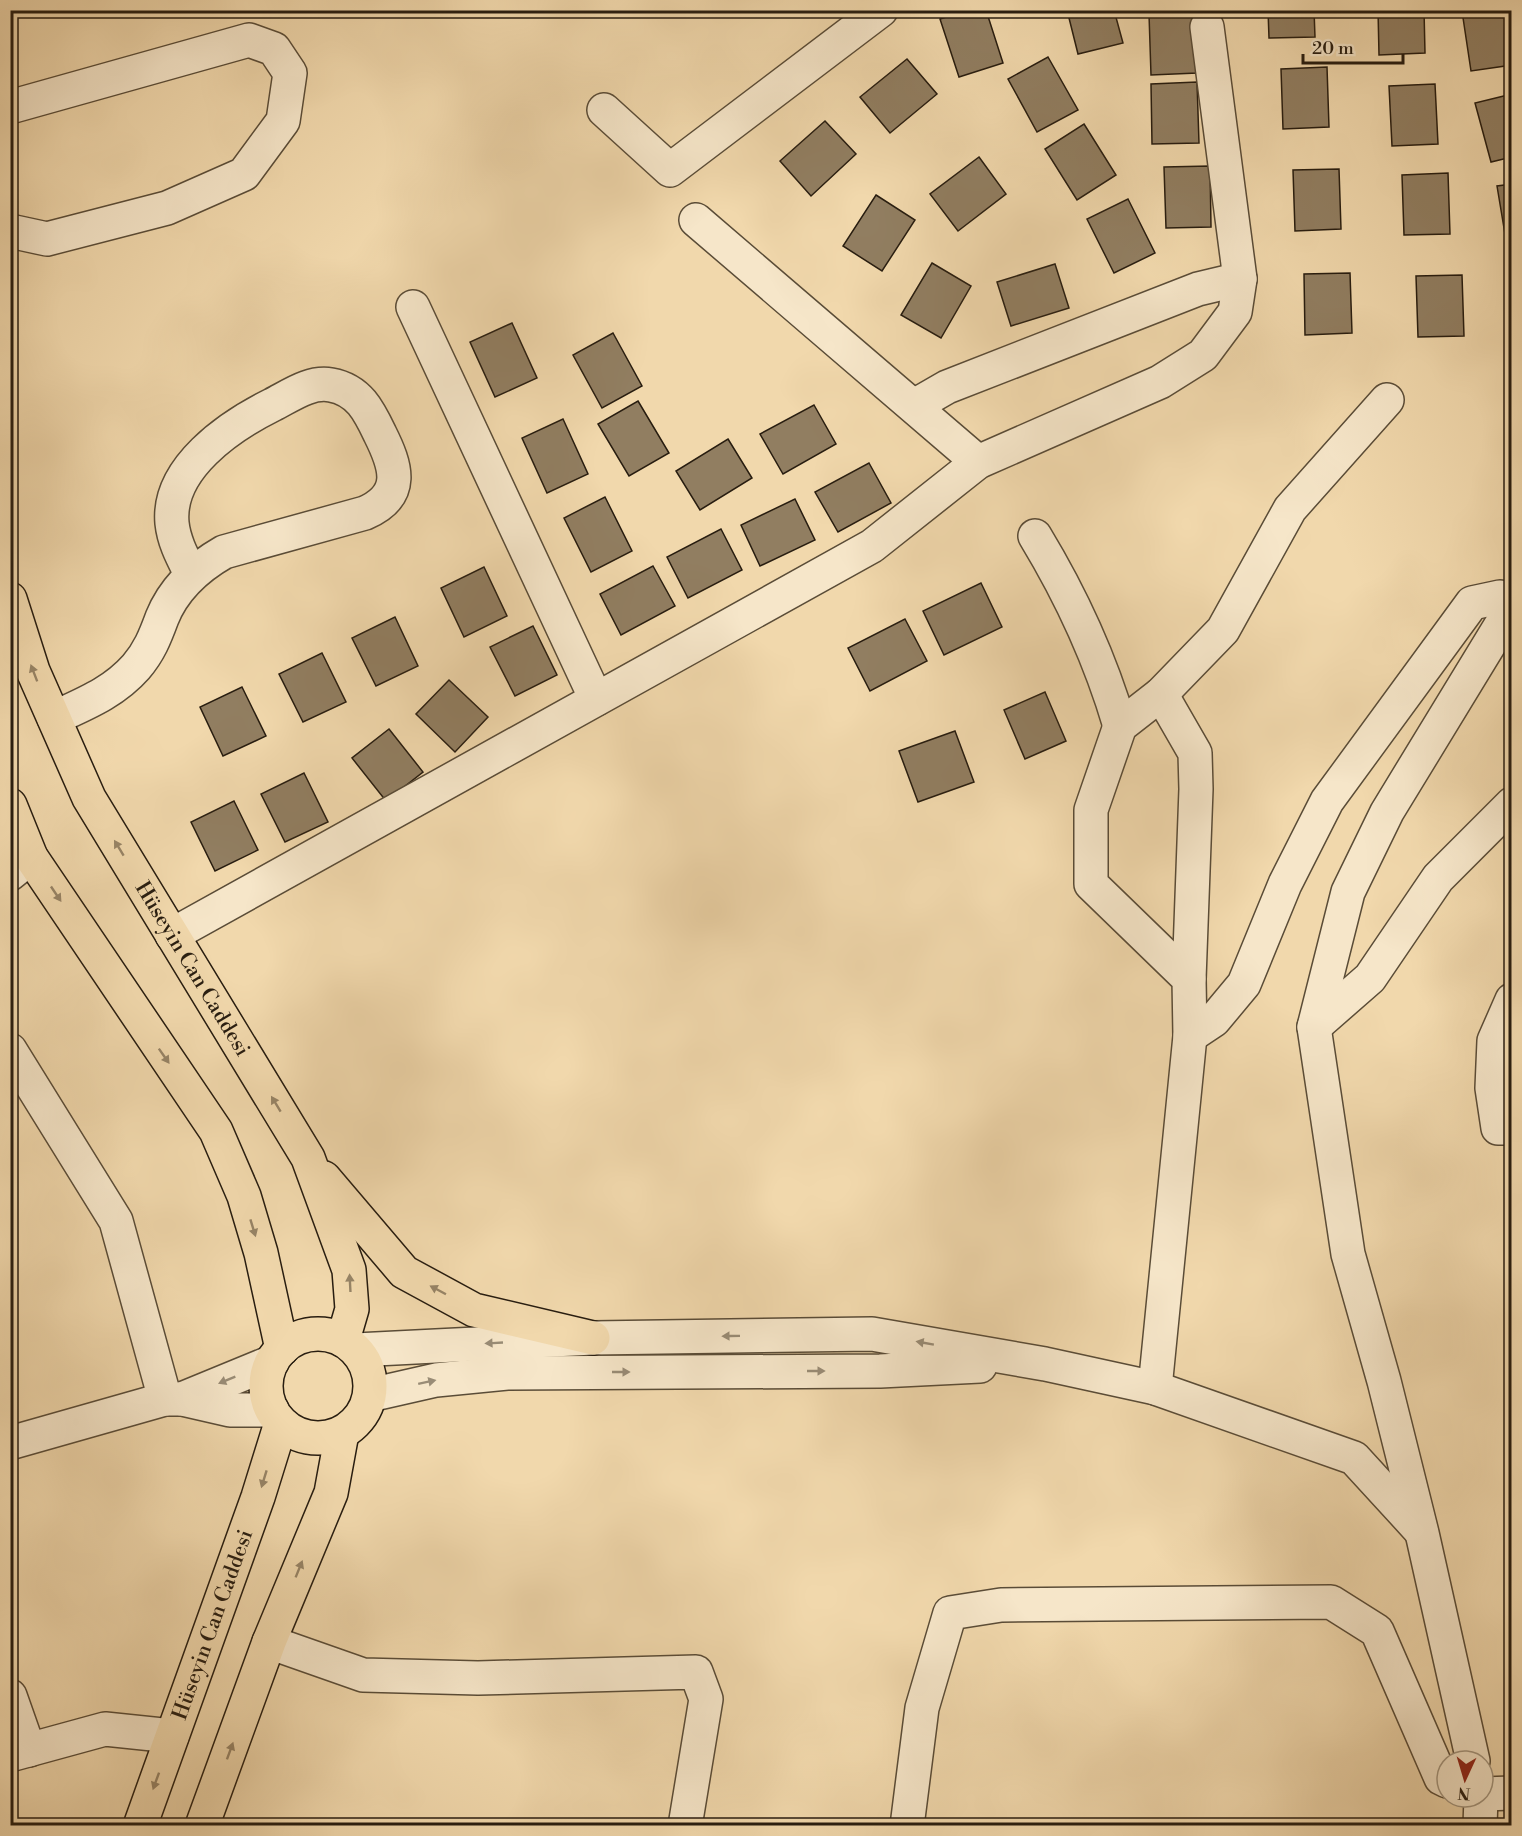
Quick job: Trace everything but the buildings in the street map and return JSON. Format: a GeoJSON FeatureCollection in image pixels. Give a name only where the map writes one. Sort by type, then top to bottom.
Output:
{"type":"FeatureCollection","features":[{"type":"Feature","properties":{"kind":"main road","name":"Hüseyin Can Caddesi"},"geometry":{"type":"LineString","coordinates":[[10,599],[33,671],[89,798],[308,1158],[349,1270],[352,1309],[349,1345]]}},
{"type":"Feature","properties":{"kind":"main road"},"geometry":{"type":"LineString","coordinates":[[10,805],[21,865],[216,1131],[244,1196],[254,1230],[277,1356]]}},
{"type":"Feature","properties":{"kind":"main road"},"geometry":{"type":"LineString","coordinates":[[308,1158],[404,1272],[474,1310],[593,1338]]}},
{"type":"Feature","properties":{"kind":"main road"},"geometry":{"type":"LineString","coordinates":[[311,1335],[327,1335],[349,1345],[365,1363],[370,1379],[370,1395],[365,1411],[355,1424],[342,1433],[326,1438],[310,1438],[294,1433],[276,1416],[266,1394],[267,1378],[277,1356],[295,1340],[311,1335]]}},
{"type":"Feature","properties":{"kind":"main road","name":"Hüseyin Can Caddesi"},"geometry":{"type":"LineString","coordinates":[[140,1826],[258,1497],[276,1416]]}},
{"type":"Feature","properties":{"kind":"main road"},"geometry":{"type":"LineString","coordinates":[[202,1826],[269,1642],[331,1493],[342,1433]]}},
{"type":"Feature","properties":{"kind":"street"},"geometry":{"type":"LineString","coordinates":[[604,110],[670,170],[878,11]]}},
{"type":"Feature","properties":{"kind":"street"},"geometry":{"type":"LineString","coordinates":[[172,935],[872,546],[978,462],[1160,382],[1203,356],[1235,312],[1240,279],[1207,27]]}},
{"type":"Feature","properties":{"kind":"street"},"geometry":{"type":"LineString","coordinates":[[10,107],[249,40],[274,49],[290,73],[283,121],[244,174],[167,208],[47,239],[10,231]]}},
{"type":"Feature","properties":{"kind":"street"},"geometry":{"type":"LineString","coordinates":[[696,220],[978,462]]}},
{"type":"Feature","properties":{"kind":"street"},"geometry":{"type":"LineString","coordinates":[[914,406],[947,387],[1198,289],[1240,279]]}},
{"type":"Feature","properties":{"kind":"street"},"geometry":{"type":"LineString","coordinates":[[413,307],[596,699]]}},
{"type":"Feature","properties":{"kind":"street"},"geometry":{"type":"LineString","coordinates":[[54,718],[102,695],[136,667],[157,635],[169,604],[191,574],[224,552],[365,513],[384,501],[394,481],[393,459],[367,407],[360,399],[342,388],[329,385],[304,388],[244,418],[212,443],[186,476],[173,508],[174,534],[191,574]]}},
{"type":"Feature","properties":{"kind":"street"},"geometry":{"type":"LineString","coordinates":[[1189,978],[1091,884],[1091,810],[1120,726],[1161,694],[1223,630],[1290,509],[1387,400]]}},
{"type":"Feature","properties":{"kind":"street"},"geometry":{"type":"LineString","coordinates":[[1035,536],[1079,615],[1101,665],[1120,726]]}},
{"type":"Feature","properties":{"kind":"street"},"geometry":{"type":"LineString","coordinates":[[1190,1036],[1214,1020],[1244,984],[1285,884],[1327,801],[1472,603],[1500,597],[1510,610],[1387,812],[1348,892],[1314,1027],[1348,1254],[1422,1533],[1470,1749]]}},
{"type":"Feature","properties":{"kind":"street"},"geometry":{"type":"LineString","coordinates":[[1155,1388],[1190,1036],[1189,978],[1196,789],[1195,753],[1161,694]]}},
{"type":"Feature","properties":{"kind":"street"},"geometry":{"type":"LineString","coordinates":[[1314,1027],[1370,978],[1438,878],[1512,804]]}},
{"type":"Feature","properties":{"kind":"street"},"geometry":{"type":"LineString","coordinates":[[1512,1000],[1494,1041],[1492,1088],[1498,1128],[1512,1128]]}},
{"type":"Feature","properties":{"kind":"street"},"geometry":{"type":"LineString","coordinates":[[10,1050],[116,1221],[173,1399]]}},
{"type":"Feature","properties":{"kind":"street"},"geometry":{"type":"LineString","coordinates":[[349,1345],[593,1338],[872,1334],[1045,1364],[1155,1388],[1354,1458],[1422,1533]]}},
{"type":"Feature","properties":{"kind":"street"},"geometry":{"type":"LineString","coordinates":[[10,1443],[173,1399],[277,1356]]}},
{"type":"Feature","properties":{"kind":"street"},"geometry":{"type":"LineString","coordinates":[[370,1395],[436,1380],[507,1372],[880,1371],[1045,1364]]}},
{"type":"Feature","properties":{"kind":"street"},"geometry":{"type":"LineString","coordinates":[[173,1399],[276,1416]]}},
{"type":"Feature","properties":{"kind":"street"},"geometry":{"type":"LineString","coordinates":[[907,1826],[922,1708],[950,1613],[1001,1605],[1331,1602],[1377,1631],[1435,1764]]}},
{"type":"Feature","properties":{"kind":"street"},"geometry":{"type":"LineString","coordinates":[[269,1642],[363,1675],[478,1678],[696,1672],[706,1699],[685,1826]]}},
{"type":"Feature","properties":{"kind":"street"},"geometry":{"type":"LineString","coordinates":[[10,1696],[20,1753],[105,1729],[172,1736]]}},
{"type":"Feature","properties":{"kind":"street"},"geometry":{"type":"LineString","coordinates":[[1495,1794],[1512,1793]]}},
{"type":"Feature","properties":{"kind":"street"},"geometry":{"type":"LineString","coordinates":[[1480,1826],[1481,1809]]}}]}
